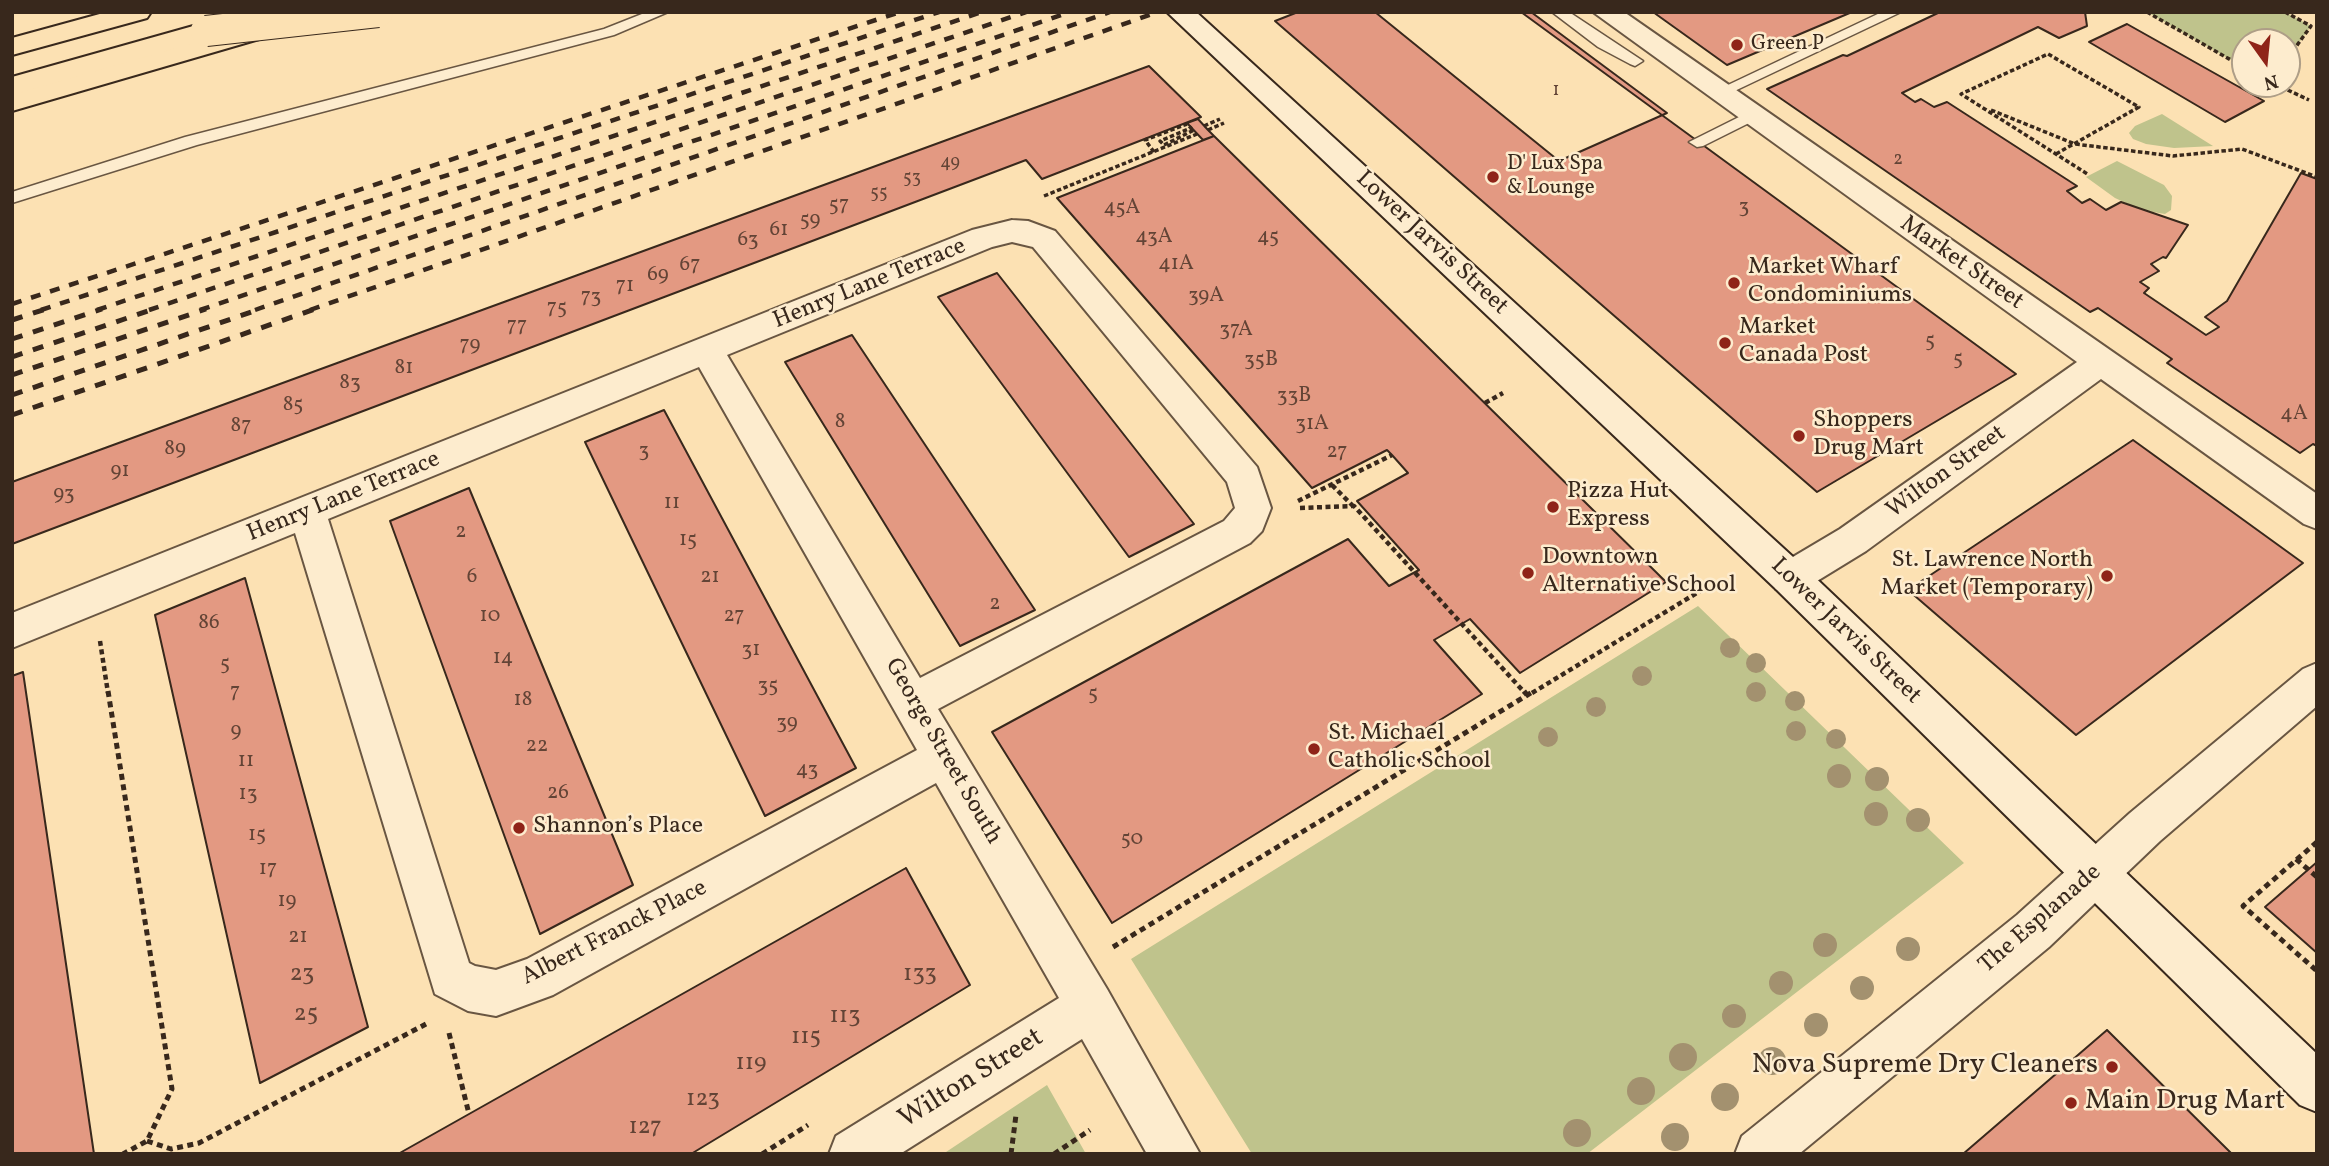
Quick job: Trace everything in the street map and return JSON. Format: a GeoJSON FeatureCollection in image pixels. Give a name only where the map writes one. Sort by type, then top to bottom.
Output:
{"type":"FeatureCollection","features":[{"type":"Feature","properties":{"kind":"highway"},"geometry":{"type":"LineString","coordinates":[[12,47],[138,12]]}},
{"type":"Feature","properties":{"kind":"highway"},"geometry":{"type":"LineString","coordinates":[[12,86],[269,12]]}},
{"type":"Feature","properties":{"kind":"highway"},"geometry":{"type":"LineString","coordinates":[[12,102],[321,12]]}},
{"type":"Feature","properties":{"kind":"highway"},"geometry":{"type":"LineString","coordinates":[[206,31],[378,12]]}},
{"type":"Feature","properties":{"kind":"street","name":"Lower Jarvis Street"},"geometry":{"type":"LineString","coordinates":[[1180,12],[1790,578],[2317,1088]]}},
{"type":"Feature","properties":{"kind":"street","name":"Market Street"},"geometry":{"type":"LineString","coordinates":[[1606,12],[2317,514]]}},
{"type":"Feature","properties":{"kind":"street","name":"Henry Lane Terrace"},"geometry":{"type":"LineString","coordinates":[[12,631],[984,238],[1012,231],[1028,232],[1044,239],[1244,477],[1253,508],[1249,520],[1237,532],[913,702]]}},
{"type":"Feature","properties":{"kind":"street","name":"George Street South"},"geometry":{"type":"LineString","coordinates":[[707,351],[1175,1154]]}},
{"type":"Feature","properties":{"kind":"street","name":"Wilton Street"},"geometry":{"type":"LineString","coordinates":[[1790,578],[1853,540],[2101,362]]}},
{"type":"Feature","properties":{"kind":"street","name":"Albert Franck Place"},"geometry":{"type":"LineString","coordinates":[[307,512],[451,978],[468,988],[496,993],[537,979],[944,757]]}},
{"type":"Feature","properties":{"kind":"street","name":"The Esplanade"},"geometry":{"type":"LineString","coordinates":[[1760,1154],[2033,931],[2094,873],[2317,681]]}},
{"type":"Feature","properties":{"kind":"street","name":"Wilton Street"},"geometry":{"type":"LineString","coordinates":[[854,1154],[1090,1006]]}},
{"type":"Feature","properties":{"kind":"lane"},"geometry":{"type":"LineString","coordinates":[[12,198],[191,141],[609,32],[661,12]]}},
{"type":"Feature","properties":{"kind":"lane"},"geometry":{"type":"LineString","coordinates":[[1559,12],[1603,44],[1634,61]]}},
{"type":"Feature","properties":{"kind":"lane"},"geometry":{"type":"LineString","coordinates":[[1718,93],[1894,12]]}},
{"type":"Feature","properties":{"kind":"lane"},"geometry":{"type":"LineString","coordinates":[[1697,142],[1751,116]]}},
{"type":"Feature","properties":{"kind":"path"},"geometry":{"type":"LineString","coordinates":[[2147,12],[2231,60]]}},
{"type":"Feature","properties":{"kind":"path"},"geometry":{"type":"LineString","coordinates":[[2285,12],[2317,27]]}},
{"type":"Feature","properties":{"kind":"path"},"geometry":{"type":"LineString","coordinates":[[2301,40],[2311,26]]}},
{"type":"Feature","properties":{"kind":"path"},"geometry":{"type":"LineString","coordinates":[[2056,154],[2139,107],[2048,54],[1961,94],[2089,175]]}},
{"type":"Feature","properties":{"kind":"path"},"geometry":{"type":"LineString","coordinates":[[2301,97],[2308,100]]}},
{"type":"Feature","properties":{"kind":"path"},"geometry":{"type":"LineString","coordinates":[[1977,105],[2076,144],[2174,156],[2242,149],[2317,177]]}},
{"type":"Feature","properties":{"kind":"path"},"geometry":{"type":"LineString","coordinates":[[1206,128],[1222,121]]}},
{"type":"Feature","properties":{"kind":"path"},"geometry":{"type":"LineString","coordinates":[[1038,198],[1154,152],[1196,132],[1164,145],[1160,141],[1191,128],[1186,124],[1145,140],[1154,152]]}},
{"type":"Feature","properties":{"kind":"path"},"geometry":{"type":"LineString","coordinates":[[1485,403],[1503,393]]}},
{"type":"Feature","properties":{"kind":"path"},"geometry":{"type":"LineString","coordinates":[[1298,501],[1392,455]]}},
{"type":"Feature","properties":{"kind":"path"},"geometry":{"type":"LineString","coordinates":[[1332,485],[1527,695]]}},
{"type":"Feature","properties":{"kind":"path"},"geometry":{"type":"LineString","coordinates":[[1300,508],[1354,506]]}},
{"type":"Feature","properties":{"kind":"path"},"geometry":{"type":"LineString","coordinates":[[1111,949],[1705,588]]}},
{"type":"Feature","properties":{"kind":"path"},"geometry":{"type":"LineString","coordinates":[[98,626],[172,1089],[147,1141],[123,1154]]}},
{"type":"Feature","properties":{"kind":"path"},"geometry":{"type":"LineString","coordinates":[[2317,842],[2243,905],[2317,971]]}},
{"type":"Feature","properties":{"kind":"path"},"geometry":{"type":"LineString","coordinates":[[2296,859],[2317,877]]}},
{"type":"Feature","properties":{"kind":"path"},"geometry":{"type":"LineString","coordinates":[[147,1141],[172,1149],[199,1143],[426,1024]]}},
{"type":"Feature","properties":{"kind":"path"},"geometry":{"type":"LineString","coordinates":[[447,1025],[469,1114]]}},
{"type":"Feature","properties":{"kind":"path"},"geometry":{"type":"LineString","coordinates":[[1011,1154],[1016,1111]]}},
{"type":"Feature","properties":{"kind":"path"},"geometry":{"type":"LineString","coordinates":[[1054,1154],[1090,1130]]}},
{"type":"Feature","properties":{"kind":"green space"},"geometry":{"type":"Polygon","coordinates":[[[2147,12],[2285,12],[2311,26],[2301,40],[2301,28],[2231,28],[2231,60],[2147,12]]]}},
{"type":"Feature","properties":{"kind":"green space"},"geometry":{"type":"Polygon","coordinates":[[[2162,114],[2214,146],[2174,148],[2133,139],[2129,133],[2135,126],[2162,114]]]}},
{"type":"Feature","properties":{"kind":"green space"},"geometry":{"type":"Polygon","coordinates":[[[2117,161],[2164,185],[2172,196],[2171,210],[2165,214],[2141,210],[2115,198],[2086,177],[2117,161]]]}},
{"type":"Feature","properties":{"kind":"green space"},"geometry":{"type":"Polygon","coordinates":[[[1698,606],[1964,863],[1587,1154],[1252,1154],[1131,959],[1698,606]]]}},
{"type":"Feature","properties":{"kind":"green space"},"geometry":{"type":"Polygon","coordinates":[[[1047,1085],[1086,1154],[943,1154],[1047,1085]]]}},
{"type":"Feature","properties":{"kind":"building","name":"Market Wharf Condominiums"},"geometry":{"type":"Polygon","coordinates":[[[1298,12],[1521,12],[2016,374],[1817,492],[1275,21],[1298,12]]]}},
{"type":"Feature","properties":{"kind":"building"},"geometry":{"type":"Polygon","coordinates":[[[1375,12],[1531,12],[1667,113],[1559,161],[1375,12]]]}},
{"type":"Feature","properties":{"kind":"building","name":"Green P"},"geometry":{"type":"Polygon","coordinates":[[[1653,12],[1852,12],[1727,65],[1653,12]]]}},
{"type":"Feature","properties":{"kind":"building"},"geometry":{"type":"Polygon","coordinates":[[[1940,12],[2085,12],[2087,26],[2059,38],[2038,27],[1902,93],[1915,102],[1921,99],[1934,107],[1947,102],[2077,186],[2067,191],[2082,203],[2090,199],[2106,210],[2121,202],[2188,225],[2166,258],[2151,264],[2159,271],[2140,282],[2149,288],[2144,293],[2206,335],[2219,327],[2205,317],[2227,301],[2301,173],[2317,179],[2317,446],[2313,444],[2300,453],[2167,363],[2172,359],[2098,308],[2090,312],[1767,89],[1843,55],[1847,56],[1940,12]]]}},
{"type":"Feature","properties":{"kind":"building"},"geometry":{"type":"Polygon","coordinates":[[[2127,24],[2231,82],[2231,98],[2259,98],[2264,101],[2225,122],[2089,42],[2127,24]]]}},
{"type":"Feature","properties":{"kind":"building"},"geometry":{"type":"Polygon","coordinates":[[[1149,66],[1201,117],[1042,179],[1026,160],[12,544],[12,482],[1149,66]]]}},
{"type":"Feature","properties":{"kind":"building"},"geometry":{"type":"Polygon","coordinates":[[[1198,119],[1214,136],[1203,140],[1187,123],[1198,119]]]}},
{"type":"Feature","properties":{"kind":"building"},"geometry":{"type":"Polygon","coordinates":[[[1214,136],[1666,582],[1520,673],[1470,619],[1434,640],[1482,694],[1112,923],[992,732],[1348,539],[1389,586],[1419,570],[1357,501],[1408,473],[1392,455],[1387,450],[1312,488],[1057,198],[1214,136]]]}},
{"type":"Feature","properties":{"kind":"building"},"geometry":{"type":"Polygon","coordinates":[[[997,273],[1194,524],[1129,557],[938,297],[997,273]]]}},
{"type":"Feature","properties":{"kind":"building"},"geometry":{"type":"Polygon","coordinates":[[[852,335],[1035,610],[960,646],[785,362],[852,335]]]}},
{"type":"Feature","properties":{"kind":"building"},"geometry":{"type":"Polygon","coordinates":[[[664,410],[856,768],[765,816],[585,442],[664,410]]]}},
{"type":"Feature","properties":{"kind":"building","name":"St. Lawrence North Market (Temporary)"},"geometry":{"type":"Polygon","coordinates":[[[2133,440],[2303,563],[2076,735],[1908,590],[2133,440]]]}},
{"type":"Feature","properties":{"kind":"building"},"geometry":{"type":"Polygon","coordinates":[[[469,488],[633,885],[540,934],[390,521],[469,488]]]}},
{"type":"Feature","properties":{"kind":"building"},"geometry":{"type":"Polygon","coordinates":[[[245,578],[368,1027],[260,1083],[155,615],[245,578]]]}},
{"type":"Feature","properties":{"kind":"building"},"geometry":{"type":"Polygon","coordinates":[[[23,672],[94,1154],[12,1154],[12,676],[23,672]]]}},
{"type":"Feature","properties":{"kind":"building"},"geometry":{"type":"Polygon","coordinates":[[[2317,862],[2317,953],[2265,907],[2317,862]]]}},
{"type":"Feature","properties":{"kind":"building"},"geometry":{"type":"Polygon","coordinates":[[[906,868],[970,985],[691,1154],[398,1154],[906,868]]]}},
{"type":"Feature","properties":{"kind":"building"},"geometry":{"type":"Polygon","coordinates":[[[2107,1030],[2232,1154],[1963,1154],[2107,1030]]]}},
{"type":"Feature","properties":{"kind":"railway"},"geometry":{"type":"LineString","coordinates":[[12,304],[900,12]]}},
{"type":"Feature","properties":{"kind":"railway"},"geometry":{"type":"LineString","coordinates":[[41,310],[939,12]]}},
{"type":"Feature","properties":{"kind":"railway"},"geometry":{"type":"LineString","coordinates":[[97,310],[982,12]]}},
{"type":"Feature","properties":{"kind":"railway"},"geometry":{"type":"LineString","coordinates":[[149,310],[1026,12]]}},
{"type":"Feature","properties":{"kind":"railway"},"geometry":{"type":"LineString","coordinates":[[200,310],[1070,12]]}},
{"type":"Feature","properties":{"kind":"railway"},"geometry":{"type":"LineString","coordinates":[[255,310],[1110,12]]}},
{"type":"Feature","properties":{"kind":"railway"},"geometry":{"type":"LineString","coordinates":[[310,310],[1158,12]]}},
{"type":"Feature","properties":{"kind":"railway"},"geometry":{"type":"LineString","coordinates":[[12,320],[46,309]]}},
{"type":"Feature","properties":{"kind":"railway"},"geometry":{"type":"LineString","coordinates":[[12,339],[102,309]]}},
{"type":"Feature","properties":{"kind":"railway"},"geometry":{"type":"LineString","coordinates":[[12,357],[154,309]]}},
{"type":"Feature","properties":{"kind":"railway"},"geometry":{"type":"LineString","coordinates":[[12,375],[206,309]]}},
{"type":"Feature","properties":{"kind":"railway"},"geometry":{"type":"LineString","coordinates":[[12,395],[260,309]]}},
{"type":"Feature","properties":{"kind":"railway"},"geometry":{"type":"LineString","coordinates":[[12,415],[315,309]]}},
{"type":"Feature","properties":{"kind":"place","name":"Green P"},"geometry":{"type":"Point","coordinates":[1737,45]}},
{"type":"Feature","properties":{"kind":"place","name":"D' Lux Spa & Lounge"},"geometry":{"type":"Point","coordinates":[1493,177]}},
{"type":"Feature","properties":{"kind":"place","name":"Market Wharf Condominiums"},"geometry":{"type":"Point","coordinates":[1734,283]}},
{"type":"Feature","properties":{"kind":"place","name":"Market Canada Post"},"geometry":{"type":"Point","coordinates":[1725,343]}},
{"type":"Feature","properties":{"kind":"place","name":"Shoppers Drug Mart"},"geometry":{"type":"Point","coordinates":[1799,436]}},
{"type":"Feature","properties":{"kind":"place","name":"Pizza Hut Express"},"geometry":{"type":"Point","coordinates":[1553,507]}},
{"type":"Feature","properties":{"kind":"place","name":"Downtown Alternative School"},"geometry":{"type":"Point","coordinates":[1528,573]}},
{"type":"Feature","properties":{"kind":"place","name":"St. Lawrence North Market (Temporary)"},"geometry":{"type":"Point","coordinates":[2107,576]}},
{"type":"Feature","properties":{"kind":"place","name":"St. Michael Catholic School"},"geometry":{"type":"Point","coordinates":[1314,749]}},
{"type":"Feature","properties":{"kind":"place","name":"Shannon’s Place"},"geometry":{"type":"Point","coordinates":[519,828]}},
{"type":"Feature","properties":{"kind":"place","name":"Nova Supreme Dry Cleaners"},"geometry":{"type":"Point","coordinates":[2112,1067]}},
{"type":"Feature","properties":{"kind":"place","name":"Main Drug Mart"},"geometry":{"type":"Point","coordinates":[2071,1103]}}]}
